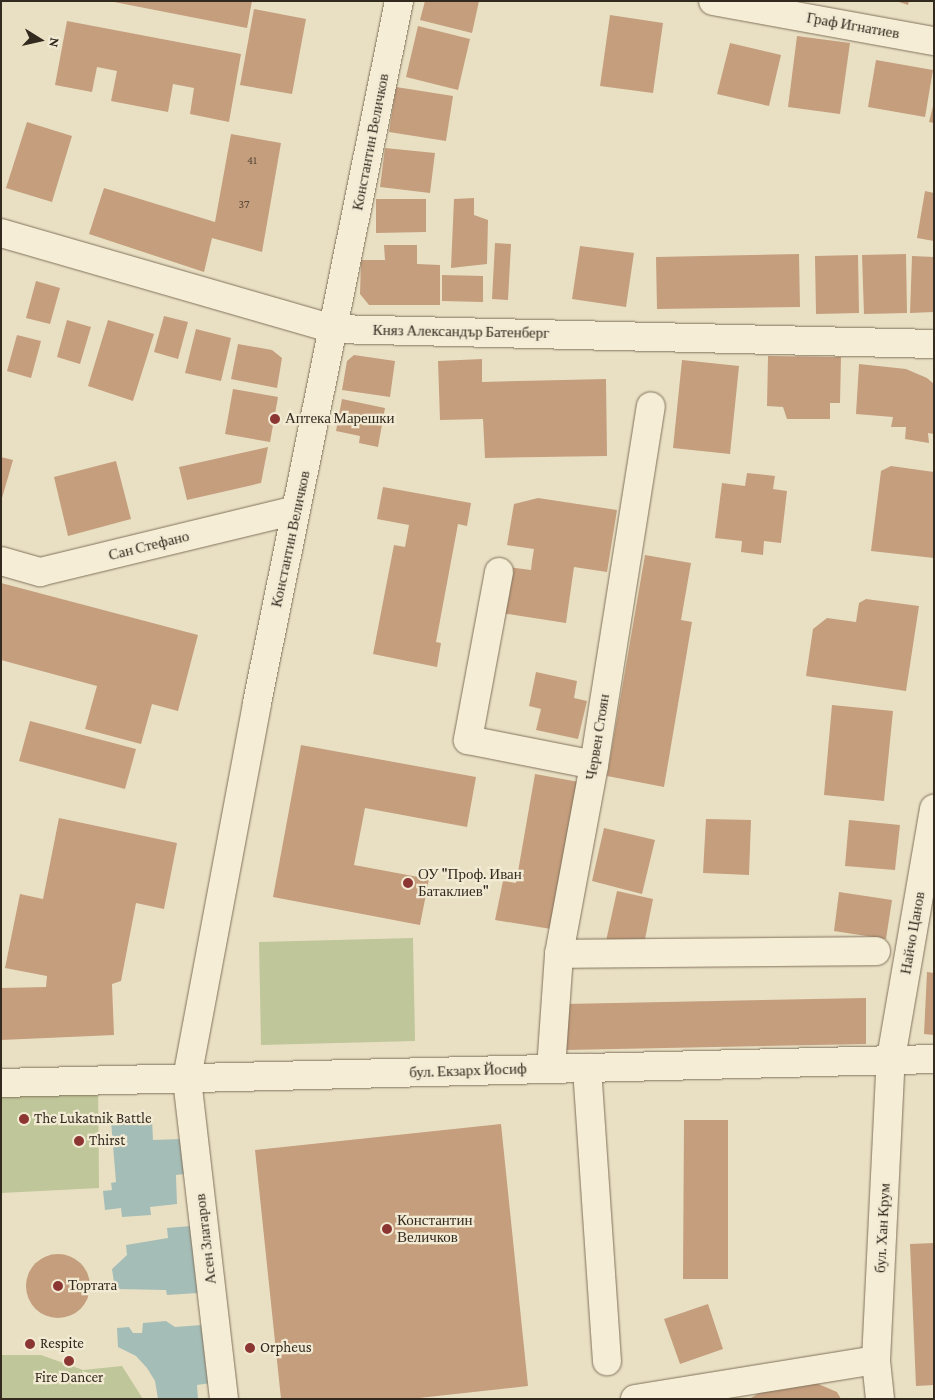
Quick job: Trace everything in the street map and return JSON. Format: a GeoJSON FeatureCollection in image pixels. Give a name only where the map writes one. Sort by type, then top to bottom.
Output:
{"type":"FeatureCollection","features":[{"type":"Feature","properties":{"kind":"street","name":"Константин Величков"},"geometry":{"type":"LineString","coordinates":[[187,1078],[296,510],[399,1]]}},
{"type":"Feature","properties":{"kind":"street","name":"Граф Игнатиев"},"geometry":{"type":"LineString","coordinates":[[713,1],[934,41]]}},
{"type":"Feature","properties":{"kind":"street","name":"Княз Александър Батенберг"},"geometry":{"type":"LineString","coordinates":[[1,233],[334,329],[934,344]]}},
{"type":"Feature","properties":{"kind":"street","name":"Червен Стоян"},"geometry":{"type":"LineString","coordinates":[[551,1068],[559,954],[594,765],[651,406]]}},
{"type":"Feature","properties":{"kind":"street","name":"Сан Стефано"},"geometry":{"type":"LineString","coordinates":[[1,561],[40,572],[296,510]]}},
{"type":"Feature","properties":{"kind":"street"},"geometry":{"type":"LineString","coordinates":[[499,572],[468,740],[594,765]]}},
{"type":"Feature","properties":{"kind":"street","name":"Найчо Цанов"},"geometry":{"type":"LineString","coordinates":[[891,1058],[934,809]]}},
{"type":"Feature","properties":{"kind":"street"},"geometry":{"type":"LineString","coordinates":[[559,954],[876,951]]}},
{"type":"Feature","properties":{"kind":"street","name":"бул. Екзарх Йосиф"},"geometry":{"type":"LineString","coordinates":[[1,1083],[891,1058],[934,1059]]}},
{"type":"Feature","properties":{"kind":"street","name":"бул. Хан Крум"},"geometry":{"type":"LineString","coordinates":[[880,1399],[876,1360],[891,1058]]}},
{"type":"Feature","properties":{"kind":"street"},"geometry":{"type":"LineString","coordinates":[[587,1068],[607,1361]]}},
{"type":"Feature","properties":{"kind":"street","name":"Асен Златаров"},"geometry":{"type":"LineString","coordinates":[[187,1078],[224,1399]]}},
{"type":"Feature","properties":{"kind":"street"},"geometry":{"type":"LineString","coordinates":[[635,1399],[711,1392],[876,1360]]}},
{"type":"Feature","properties":{"kind":"green space"},"geometry":{"type":"Polygon","coordinates":[[[413,938],[415,1041],[261,1045],[259,942],[413,938]]]}},
{"type":"Feature","properties":{"kind":"green space"},"geometry":{"type":"Polygon","coordinates":[[[98,1080],[99,1188],[1,1193],[1,1083],[98,1080]]]}},
{"type":"Feature","properties":{"kind":"green space"},"geometry":{"type":"Polygon","coordinates":[[[1,1355],[41,1355],[83,1370],[122,1366],[143,1399],[1,1399],[1,1355]]]}},
{"type":"Feature","properties":{"kind":"water"},"geometry":{"type":"Polygon","coordinates":[[[152,1119],[153,1140],[182,1139],[185,1174],[176,1175],[177,1204],[150,1207],[151,1215],[122,1217],[121,1208],[105,1210],[103,1191],[112,1190],[111,1183],[116,1182],[111,1121],[152,1119]]]}},
{"type":"Feature","properties":{"kind":"water"},"geometry":{"type":"Polygon","coordinates":[[[203,1225],[194,1259],[198,1293],[167,1295],[166,1290],[115,1289],[112,1269],[127,1255],[126,1245],[168,1238],[167,1228],[203,1225]]]}},
{"type":"Feature","properties":{"kind":"water"},"geometry":{"type":"Polygon","coordinates":[[[166,1321],[175,1327],[202,1325],[218,1382],[197,1385],[198,1399],[158,1399],[155,1381],[147,1368],[136,1356],[118,1347],[117,1328],[129,1327],[133,1333],[142,1333],[143,1323],[166,1321]]]}},
{"type":"Feature","properties":{"kind":"building"},"geometry":{"type":"Polygon","coordinates":[[[109,1],[252,1],[247,28],[109,1]]]}},
{"type":"Feature","properties":{"kind":"building"},"geometry":{"type":"Polygon","coordinates":[[[425,1],[479,1],[472,33],[420,20],[425,1]]]}},
{"type":"Feature","properties":{"kind":"building"},"geometry":{"type":"Polygon","coordinates":[[[896,1],[909,1],[908,5],[896,1]]]}},
{"type":"Feature","properties":{"kind":"building"},"geometry":{"type":"Polygon","coordinates":[[[254,9],[306,19],[292,94],[240,85],[254,9]]]}},
{"type":"Feature","properties":{"kind":"building"},"geometry":{"type":"Polygon","coordinates":[[[610,15],[663,23],[653,93],[600,86],[610,15]]]}},
{"type":"Feature","properties":{"kind":"building"},"geometry":{"type":"Polygon","coordinates":[[[67,21],[241,54],[229,122],[190,114],[194,88],[173,84],[168,112],[111,101],[117,71],[97,67],[92,92],[55,85],[67,21]]]}},
{"type":"Feature","properties":{"kind":"building"},"geometry":{"type":"Polygon","coordinates":[[[418,26],[470,39],[458,90],[406,77],[418,26]]]}},
{"type":"Feature","properties":{"kind":"building"},"geometry":{"type":"Polygon","coordinates":[[[797,36],[850,43],[840,114],[788,107],[797,36]]]}},
{"type":"Feature","properties":{"kind":"building"},"geometry":{"type":"Polygon","coordinates":[[[730,43],[781,55],[769,106],[717,94],[730,43]]]}},
{"type":"Feature","properties":{"kind":"building"},"geometry":{"type":"Polygon","coordinates":[[[876,60],[933,70],[925,117],[868,107],[876,60]]]}},
{"type":"Feature","properties":{"kind":"building"},"geometry":{"type":"Polygon","coordinates":[[[396,87],[453,96],[446,141],[389,132],[396,87]]]}},
{"type":"Feature","properties":{"kind":"building"},"geometry":{"type":"Polygon","coordinates":[[[934,102],[934,123],[929,122],[934,102]]]}},
{"type":"Feature","properties":{"kind":"building"},"geometry":{"type":"Polygon","coordinates":[[[27,122],[72,136],[52,202],[6,188],[27,122]]]}},
{"type":"Feature","properties":{"kind":"building"},"geometry":{"type":"Polygon","coordinates":[[[231,134],[281,143],[262,252],[212,238],[204,272],[89,234],[104,188],[215,222],[231,134]]]}},
{"type":"Feature","properties":{"kind":"building"},"geometry":{"type":"Polygon","coordinates":[[[385,148],[435,153],[430,193],[380,187],[385,148]]]}},
{"type":"Feature","properties":{"kind":"building"},"geometry":{"type":"Polygon","coordinates":[[[925,191],[934,193],[934,241],[917,238],[925,191]]]}},
{"type":"Feature","properties":{"kind":"building"},"geometry":{"type":"Polygon","coordinates":[[[474,198],[474,215],[488,220],[487,264],[451,268],[454,199],[474,198]]]}},
{"type":"Feature","properties":{"kind":"building"},"geometry":{"type":"Polygon","coordinates":[[[376,199],[426,199],[426,232],[376,233],[376,199]]]}},
{"type":"Feature","properties":{"kind":"building"},"geometry":{"type":"Polygon","coordinates":[[[495,243],[511,244],[508,300],[492,299],[495,243]]]}},
{"type":"Feature","properties":{"kind":"building"},"geometry":{"type":"Polygon","coordinates":[[[384,245],[417,245],[417,264],[440,265],[440,305],[369,305],[360,294],[361,260],[385,260],[384,245]]]}},
{"type":"Feature","properties":{"kind":"building"},"geometry":{"type":"Polygon","coordinates":[[[580,246],[634,253],[626,307],[572,299],[580,246]]]}},
{"type":"Feature","properties":{"kind":"building"},"geometry":{"type":"Polygon","coordinates":[[[799,254],[800,307],[657,309],[656,257],[799,254]]]}},
{"type":"Feature","properties":{"kind":"building"},"geometry":{"type":"Polygon","coordinates":[[[906,254],[907,313],[864,314],[862,255],[906,254]]]}},
{"type":"Feature","properties":{"kind":"building"},"geometry":{"type":"Polygon","coordinates":[[[858,255],[859,313],[816,314],[815,256],[858,255]]]}},
{"type":"Feature","properties":{"kind":"building"},"geometry":{"type":"Polygon","coordinates":[[[912,256],[934,257],[934,312],[910,313],[912,256]]]}},
{"type":"Feature","properties":{"kind":"building"},"geometry":{"type":"Polygon","coordinates":[[[442,275],[483,276],[483,302],[442,301],[442,275]]]}},
{"type":"Feature","properties":{"kind":"building"},"geometry":{"type":"Polygon","coordinates":[[[36,281],[60,288],[50,324],[26,318],[36,281]]]}},
{"type":"Feature","properties":{"kind":"building"},"geometry":{"type":"Polygon","coordinates":[[[164,316],[188,322],[178,359],[154,352],[164,316]]]}},
{"type":"Feature","properties":{"kind":"building"},"geometry":{"type":"Polygon","coordinates":[[[67,320],[91,327],[80,364],[57,357],[67,320]]]}},
{"type":"Feature","properties":{"kind":"building"},"geometry":{"type":"Polygon","coordinates":[[[108,320],[154,334],[133,401],[88,386],[108,320]]]}},
{"type":"Feature","properties":{"kind":"building"},"geometry":{"type":"Polygon","coordinates":[[[196,329],[231,338],[221,381],[185,373],[196,329]]]}},
{"type":"Feature","properties":{"kind":"building"},"geometry":{"type":"Polygon","coordinates":[[[17,335],[41,341],[31,378],[7,371],[17,335]]]}},
{"type":"Feature","properties":{"kind":"building"},"geometry":{"type":"Polygon","coordinates":[[[238,344],[272,350],[282,358],[277,388],[231,379],[238,344]]]}},
{"type":"Feature","properties":{"kind":"building"},"geometry":{"type":"Polygon","coordinates":[[[354,355],[395,361],[390,397],[342,390],[347,361],[354,355]]]}},
{"type":"Feature","properties":{"kind":"building"},"geometry":{"type":"Polygon","coordinates":[[[768,356],[841,357],[840,403],[830,403],[830,419],[787,419],[783,407],[767,406],[768,356]]]}},
{"type":"Feature","properties":{"kind":"building"},"geometry":{"type":"Polygon","coordinates":[[[482,359],[482,382],[606,379],[607,456],[485,458],[483,419],[440,420],[438,361],[482,359]]]}},
{"type":"Feature","properties":{"kind":"building"},"geometry":{"type":"Polygon","coordinates":[[[682,360],[739,366],[730,454],[673,448],[682,360]]]}},
{"type":"Feature","properties":{"kind":"building"},"geometry":{"type":"Polygon","coordinates":[[[859,364],[906,369],[927,378],[934,384],[934,434],[928,433],[929,443],[905,439],[906,427],[891,427],[893,417],[856,414],[859,364]]]}},
{"type":"Feature","properties":{"kind":"building"},"geometry":{"type":"Polygon","coordinates":[[[233,389],[278,397],[270,442],[225,434],[233,389]]]}},
{"type":"Feature","properties":{"kind":"building"},"geometry":{"type":"Polygon","coordinates":[[[342,399],[385,408],[378,447],[359,443],[360,436],[336,431],[342,399]]]}},
{"type":"Feature","properties":{"kind":"building"},"geometry":{"type":"Polygon","coordinates":[[[268,447],[261,483],[187,500],[179,467],[268,447]]]}},
{"type":"Feature","properties":{"kind":"building"},"geometry":{"type":"Polygon","coordinates":[[[1,457],[13,460],[2,498],[1,498],[1,457]]]}},
{"type":"Feature","properties":{"kind":"building"},"geometry":{"type":"Polygon","coordinates":[[[116,461],[131,519],[68,536],[54,477],[116,461]]]}},
{"type":"Feature","properties":{"kind":"building"},"geometry":{"type":"Polygon","coordinates":[[[891,466],[934,472],[934,558],[871,551],[881,471],[891,466]]]}},
{"type":"Feature","properties":{"kind":"building"},"geometry":{"type":"Polygon","coordinates":[[[747,473],[775,476],[773,489],[787,491],[781,543],[764,541],[763,555],[741,552],[742,541],[715,538],[722,483],[745,486],[747,473]]]}},
{"type":"Feature","properties":{"kind":"building"},"geometry":{"type":"Polygon","coordinates":[[[383,487],[471,503],[467,526],[458,524],[436,642],[441,643],[437,667],[373,654],[394,545],[405,547],[409,525],[377,519],[383,487]]]}},
{"type":"Feature","properties":{"kind":"building"},"geometry":{"type":"Polygon","coordinates":[[[538,498],[617,510],[607,572],[574,567],[566,623],[501,613],[508,567],[531,570],[534,549],[507,545],[514,504],[538,498]]]}},
{"type":"Feature","properties":{"kind":"building"},"geometry":{"type":"Polygon","coordinates":[[[645,555],[691,563],[681,620],[692,622],[664,787],[607,776],[645,555]]]}},
{"type":"Feature","properties":{"kind":"building"},"geometry":{"type":"Polygon","coordinates":[[[1,583],[198,635],[178,711],[152,704],[141,744],[85,729],[97,686],[1,660],[1,583]]]}},
{"type":"Feature","properties":{"kind":"building"},"geometry":{"type":"Polygon","coordinates":[[[866,599],[919,606],[906,691],[806,676],[813,629],[827,618],[856,622],[859,603],[866,599]]]}},
{"type":"Feature","properties":{"kind":"building"},"geometry":{"type":"Polygon","coordinates":[[[536,672],[577,681],[574,698],[587,701],[578,739],[536,730],[541,709],[529,706],[536,672]]]}},
{"type":"Feature","properties":{"kind":"building"},"geometry":{"type":"Polygon","coordinates":[[[832,705],[893,711],[884,801],[824,795],[832,705]]]}},
{"type":"Feature","properties":{"kind":"building"},"geometry":{"type":"Polygon","coordinates":[[[30,721],[136,749],[125,789],[19,761],[30,721]]]}},
{"type":"Feature","properties":{"kind":"building"},"geometry":{"type":"Polygon","coordinates":[[[301,745],[476,777],[467,827],[365,808],[354,865],[429,879],[420,925],[273,897],[301,745]]]}},
{"type":"Feature","properties":{"kind":"building"},"geometry":{"type":"Polygon","coordinates":[[[535,774],[579,782],[551,929],[495,920],[503,881],[516,883],[535,774]]]}},
{"type":"Feature","properties":{"kind":"building"},"geometry":{"type":"Polygon","coordinates":[[[59,818],[177,843],[164,909],[136,903],[121,981],[112,984],[114,1035],[1,1040],[1,988],[46,987],[47,976],[5,968],[20,894],[43,899],[59,818]]]}},
{"type":"Feature","properties":{"kind":"building"},"geometry":{"type":"Polygon","coordinates":[[[706,819],[751,820],[749,875],[703,873],[706,819]]]}},
{"type":"Feature","properties":{"kind":"building"},"geometry":{"type":"Polygon","coordinates":[[[849,820],[900,825],[895,870],[845,866],[849,820]]]}},
{"type":"Feature","properties":{"kind":"building"},"geometry":{"type":"Polygon","coordinates":[[[604,828],[655,840],[642,894],[592,881],[604,828]]]}},
{"type":"Feature","properties":{"kind":"building"},"geometry":{"type":"Polygon","coordinates":[[[617,891],[653,899],[643,949],[606,941],[617,891]]]}},
{"type":"Feature","properties":{"kind":"building"},"geometry":{"type":"Polygon","coordinates":[[[839,892],[892,900],[886,939],[834,931],[839,892]]]}},
{"type":"Feature","properties":{"kind":"building"},"geometry":{"type":"Polygon","coordinates":[[[927,972],[934,973],[934,1035],[924,1034],[927,972]]]}},
{"type":"Feature","properties":{"kind":"building"},"geometry":{"type":"Polygon","coordinates":[[[866,998],[866,1044],[566,1050],[565,1004],[866,998]]]}},
{"type":"Feature","properties":{"kind":"building"},"geometry":{"type":"Polygon","coordinates":[[[684,1120],[728,1120],[728,1279],[683,1279],[684,1120]]]}},
{"type":"Feature","properties":{"kind":"building","name":"Константин Величков"},"geometry":{"type":"Polygon","coordinates":[[[501,1124],[528,1386],[410,1399],[281,1399],[255,1150],[501,1124]]]}},
{"type":"Feature","properties":{"kind":"building"},"geometry":{"type":"Polygon","coordinates":[[[934,1243],[934,1385],[916,1386],[910,1244],[934,1243]]]}},
{"type":"Feature","properties":{"kind":"building","name":"Тортата"},"geometry":{"type":"Polygon","coordinates":[[[52,1254],[64,1254],[81,1263],[88,1274],[90,1286],[88,1298],[81,1309],[64,1318],[52,1318],[40,1313],[31,1304],[26,1292],[26,1280],[31,1268],[40,1259],[52,1254]]]}},
{"type":"Feature","properties":{"kind":"building"},"geometry":{"type":"Polygon","coordinates":[[[708,1304],[723,1349],[680,1364],[664,1319],[708,1304]]]}},
{"type":"Feature","properties":{"kind":"building"},"geometry":{"type":"Polygon","coordinates":[[[782,1380],[809,1380],[837,1392],[841,1399],[749,1399],[782,1380]]]}},
{"type":"Feature","properties":{"kind":"place","name":"Аптека Марешки"},"geometry":{"type":"Point","coordinates":[275,419]}},
{"type":"Feature","properties":{"kind":"place","name":"ОУ \"Проф. Иван Батаклиев\""},"geometry":{"type":"Point","coordinates":[408,883]}},
{"type":"Feature","properties":{"kind":"place","name":"The Lukatnik Battle"},"geometry":{"type":"Point","coordinates":[24,1119]}},
{"type":"Feature","properties":{"kind":"place","name":"Thirst"},"geometry":{"type":"Point","coordinates":[79,1141]}},
{"type":"Feature","properties":{"kind":"place","name":"Константин Величков"},"geometry":{"type":"Point","coordinates":[387,1229]}},
{"type":"Feature","properties":{"kind":"place","name":"Тортата"},"geometry":{"type":"Point","coordinates":[58,1286]}},
{"type":"Feature","properties":{"kind":"place","name":"Respite"},"geometry":{"type":"Point","coordinates":[30,1344]}},
{"type":"Feature","properties":{"kind":"place","name":"Orpheus"},"geometry":{"type":"Point","coordinates":[250,1348]}},
{"type":"Feature","properties":{"kind":"place","name":"Fire Dancer"},"geometry":{"type":"Point","coordinates":[69,1361]}}]}
